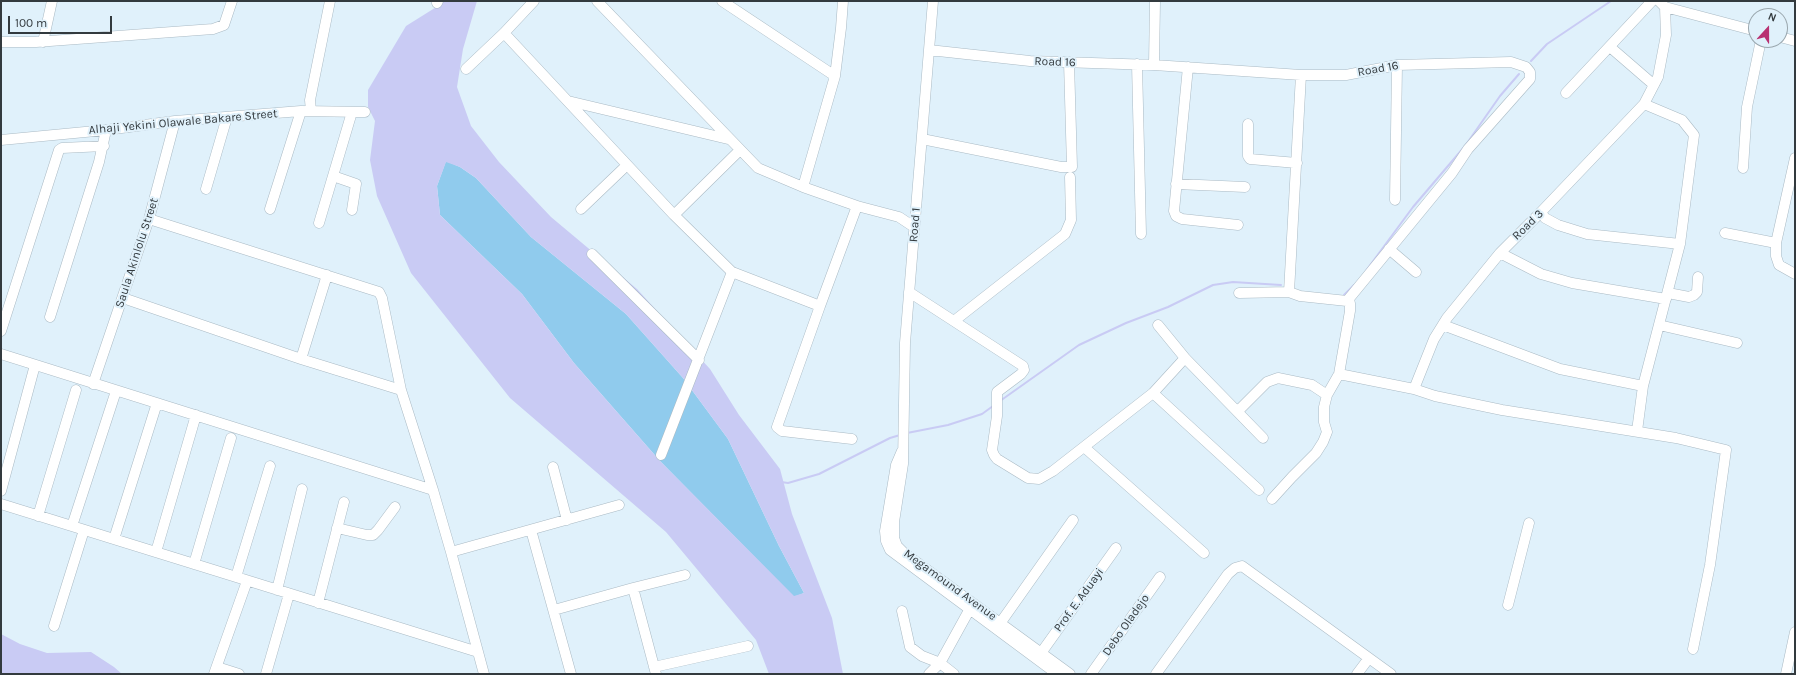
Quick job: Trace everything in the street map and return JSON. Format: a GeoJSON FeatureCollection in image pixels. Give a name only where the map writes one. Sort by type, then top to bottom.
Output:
{"type":"FeatureCollection","features":[{"type":"Feature","properties":{"kind":"street"},"geometry":{"type":"LineString","coordinates":[[43,42],[52,1]]}},
{"type":"Feature","properties":{"kind":"street"},"geometry":{"type":"LineString","coordinates":[[1,42],[43,42],[213,29],[224,25],[232,1]]}},
{"type":"Feature","properties":{"kind":"street"},"geometry":{"type":"LineString","coordinates":[[270,209],[310,100],[330,1]]}},
{"type":"Feature","properties":{"kind":"street"},"geometry":{"type":"LineString","coordinates":[[466,68],[534,1]]}},
{"type":"Feature","properties":{"kind":"street"},"geometry":{"type":"LineString","coordinates":[[596,1],[758,168],[803,187],[857,206],[899,217],[914,227]]}},
{"type":"Feature","properties":{"kind":"street"},"geometry":{"type":"LineString","coordinates":[[722,1],[835,76]]}},
{"type":"Feature","properties":{"kind":"street"},"geometry":{"type":"LineString","coordinates":[[803,187],[835,76],[843,1]]}},
{"type":"Feature","properties":{"kind":"street","name":"Road 1"},"geometry":{"type":"LineString","coordinates":[[900,465],[903,446],[905,350],[909,292],[933,1]]}},
{"type":"Feature","properties":{"kind":"street"},"geometry":{"type":"LineString","coordinates":[[1154,1],[1154,65]]}},
{"type":"Feature","properties":{"kind":"street"},"geometry":{"type":"LineString","coordinates":[[1566,93],[1652,1]]}},
{"type":"Feature","properties":{"kind":"street"},"geometry":{"type":"LineString","coordinates":[[1669,4],[1748,29]]}},
{"type":"Feature","properties":{"kind":"street","name":"Road 3"},"geometry":{"type":"LineString","coordinates":[[1414,389],[1434,339],[1443,325],[1500,253],[1644,104],[1654,85],[1661,63],[1669,4]]}},
{"type":"Feature","properties":{"kind":"street"},"geometry":{"type":"LineString","coordinates":[[504,32],[674,215],[732,272],[820,306]]}},
{"type":"Feature","properties":{"kind":"street"},"geometry":{"type":"LineString","coordinates":[[1610,47],[1654,85]]}},
{"type":"Feature","properties":{"kind":"street"},"geometry":{"type":"LineString","coordinates":[[1743,168],[1747,107],[1759,48]]}},
{"type":"Feature","properties":{"kind":"street","name":"Road 16"},"geometry":{"type":"LineString","coordinates":[[929,50],[998,59],[1137,64],[1301,75],[1346,75],[1397,65],[1511,62],[1526,67],[1530,72],[1530,79],[1468,149],[1452,173],[1347,301]]}},
{"type":"Feature","properties":{"kind":"street"},"geometry":{"type":"LineString","coordinates":[[922,139],[1061,167],[1072,167],[1069,62]]}},
{"type":"Feature","properties":{"kind":"street"},"geometry":{"type":"LineString","coordinates":[[1137,64],[1141,234]]}},
{"type":"Feature","properties":{"kind":"street"},"geometry":{"type":"LineString","coordinates":[[1395,200],[1397,65]]}},
{"type":"Feature","properties":{"kind":"street"},"geometry":{"type":"LineString","coordinates":[[1188,67],[1174,211],[1176,216],[1182,219],[1238,226]]}},
{"type":"Feature","properties":{"kind":"street"},"geometry":{"type":"LineString","coordinates":[[1289,292],[1301,75]]}},
{"type":"Feature","properties":{"kind":"street"},"geometry":{"type":"LineString","coordinates":[[568,101],[728,138]]}},
{"type":"Feature","properties":{"kind":"street"},"geometry":{"type":"LineString","coordinates":[[1637,432],[1643,386],[1680,244],[1694,135],[1682,120],[1644,104]]}},
{"type":"Feature","properties":{"kind":"street","name":"Alhaji Yekini Olawale Bakare Street"},"geometry":{"type":"LineString","coordinates":[[1,140],[106,130],[175,121],[227,117],[306,111],[365,112]]}},
{"type":"Feature","properties":{"kind":"street"},"geometry":{"type":"LineString","coordinates":[[319,223],[352,112]]}},
{"type":"Feature","properties":{"kind":"street"},"geometry":{"type":"LineString","coordinates":[[206,189],[227,117]]}},
{"type":"Feature","properties":{"kind":"street","name":"Saula Akinlolu Street"},"geometry":{"type":"LineString","coordinates":[[94,384],[149,219],[175,121]]}},
{"type":"Feature","properties":{"kind":"street"},"geometry":{"type":"LineString","coordinates":[[1248,124],[1248,156],[1250,159],[1296,163]]}},
{"type":"Feature","properties":{"kind":"street"},"geometry":{"type":"LineString","coordinates":[[50,317],[104,146],[106,130]]}},
{"type":"Feature","properties":{"kind":"street"},"geometry":{"type":"LineString","coordinates":[[1,331],[58,150],[62,148],[104,146]]}},
{"type":"Feature","properties":{"kind":"street"},"geometry":{"type":"LineString","coordinates":[[674,215],[740,150]]}},
{"type":"Feature","properties":{"kind":"street"},"geometry":{"type":"LineString","coordinates":[[1795,158],[1776,243],[1776,256],[1779,265],[1795,274]]}},
{"type":"Feature","properties":{"kind":"street"},"geometry":{"type":"LineString","coordinates":[[581,209],[628,165]]}},
{"type":"Feature","properties":{"kind":"street"},"geometry":{"type":"LineString","coordinates":[[333,176],[356,184],[352,210]]}},
{"type":"Feature","properties":{"kind":"street"},"geometry":{"type":"LineString","coordinates":[[954,321],[1066,234],[1071,220],[1070,177]]}},
{"type":"Feature","properties":{"kind":"street"},"geometry":{"type":"LineString","coordinates":[[1176,184],[1245,187]]}},
{"type":"Feature","properties":{"kind":"street"},"geometry":{"type":"LineString","coordinates":[[852,439],[782,431],[777,427],[857,206]]}},
{"type":"Feature","properties":{"kind":"street"},"geometry":{"type":"LineString","coordinates":[[899,217],[910,212],[916,206]]}},
{"type":"Feature","properties":{"kind":"street"},"geometry":{"type":"LineString","coordinates":[[1541,212],[1545,218],[1558,225],[1587,234],[1680,244]]}},
{"type":"Feature","properties":{"kind":"street"},"geometry":{"type":"LineString","coordinates":[[149,219],[373,289],[381,295],[402,390],[451,552],[484,674]]}},
{"type":"Feature","properties":{"kind":"street"},"geometry":{"type":"LineString","coordinates":[[1725,233],[1776,243]]}},
{"type":"Feature","properties":{"kind":"street"},"geometry":{"type":"LineString","coordinates":[[1389,249],[1416,272]]}},
{"type":"Feature","properties":{"kind":"street"},"geometry":{"type":"LineString","coordinates":[[1500,253],[1541,274],[1572,283],[1667,296],[1689,297],[1694,295],[1697,292],[1698,277]]}},
{"type":"Feature","properties":{"kind":"street"},"geometry":{"type":"LineString","coordinates":[[592,254],[699,360]]}},
{"type":"Feature","properties":{"kind":"street"},"geometry":{"type":"LineString","coordinates":[[661,454],[699,360],[732,272]]}},
{"type":"Feature","properties":{"kind":"street"},"geometry":{"type":"LineString","coordinates":[[301,359],[327,275]]}},
{"type":"Feature","properties":{"kind":"street"},"geometry":{"type":"LineString","coordinates":[[909,292],[1023,366],[1024,370],[1021,374],[999,390],[997,394],[998,409],[992,450],[994,455],[1028,478],[1040,479],[1046,476],[1084,447],[1153,393],[1185,358]]}},
{"type":"Feature","properties":{"kind":"street"},"geometry":{"type":"LineString","coordinates":[[1239,293],[1289,292],[1300,296],[1347,301],[1350,303],[1350,311],[1339,374],[1327,395],[1324,416],[1327,432],[1316,453],[1272,499]]}},
{"type":"Feature","properties":{"kind":"street"},"geometry":{"type":"LineString","coordinates":[[123,298],[301,359],[402,390]]}},
{"type":"Feature","properties":{"kind":"street"},"geometry":{"type":"LineString","coordinates":[[1158,325],[1185,358],[1263,438]]}},
{"type":"Feature","properties":{"kind":"street"},"geometry":{"type":"LineString","coordinates":[[1443,325],[1560,369],[1643,386]]}},
{"type":"Feature","properties":{"kind":"street"},"geometry":{"type":"LineString","coordinates":[[1659,325],[1737,343]]}},
{"type":"Feature","properties":{"kind":"street"},"geometry":{"type":"LineString","coordinates":[[1,354],[432,490]]}},
{"type":"Feature","properties":{"kind":"street"},"geometry":{"type":"LineString","coordinates":[[1,491],[35,365]]}},
{"type":"Feature","properties":{"kind":"street"},"geometry":{"type":"LineString","coordinates":[[1339,374],[1414,389],[1435,396],[1502,410],[1637,432],[1726,450],[1710,565],[1693,649]]}},
{"type":"Feature","properties":{"kind":"street"},"geometry":{"type":"LineString","coordinates":[[1238,411],[1267,382],[1278,378],[1312,384],[1327,395]]}},
{"type":"Feature","properties":{"kind":"street"},"geometry":{"type":"LineString","coordinates":[[38,516],[76,390]]}},
{"type":"Feature","properties":{"kind":"street"},"geometry":{"type":"LineString","coordinates":[[72,526],[116,391]]}},
{"type":"Feature","properties":{"kind":"street"},"geometry":{"type":"LineString","coordinates":[[1153,393],[1259,490]]}},
{"type":"Feature","properties":{"kind":"street"},"geometry":{"type":"LineString","coordinates":[[114,540],[157,403]]}},
{"type":"Feature","properties":{"kind":"street"},"geometry":{"type":"LineString","coordinates":[[156,552],[196,415]]}},
{"type":"Feature","properties":{"kind":"street"},"geometry":{"type":"LineString","coordinates":[[194,564],[231,438]]}},
{"type":"Feature","properties":{"kind":"street"},"geometry":{"type":"LineString","coordinates":[[1084,447],[1204,553]]}},
{"type":"Feature","properties":{"kind":"street","name":"Megamound Avenue"},"geometry":{"type":"LineString","coordinates":[[900,465],[894,522],[894,538],[897,546],[1057,674]]}},
{"type":"Feature","properties":{"kind":"street"},"geometry":{"type":"LineString","coordinates":[[236,577],[270,466]]}},
{"type":"Feature","properties":{"kind":"street"},"geometry":{"type":"LineString","coordinates":[[553,467],[567,520]]}},
{"type":"Feature","properties":{"kind":"street"},"geometry":{"type":"LineString","coordinates":[[276,590],[302,490]]}},
{"type":"Feature","properties":{"kind":"street"},"geometry":{"type":"LineString","coordinates":[[318,603],[344,502]]}},
{"type":"Feature","properties":{"kind":"street"},"geometry":{"type":"LineString","coordinates":[[1,504],[478,652]]}},
{"type":"Feature","properties":{"kind":"street"},"geometry":{"type":"LineString","coordinates":[[337,528],[366,535],[373,535],[395,506]]}},
{"type":"Feature","properties":{"kind":"street"},"geometry":{"type":"LineString","coordinates":[[451,552],[619,506]]}},
{"type":"Feature","properties":{"kind":"street"},"geometry":{"type":"LineString","coordinates":[[1001,622],[1073,520]]}},
{"type":"Feature","properties":{"kind":"street"},"geometry":{"type":"LineString","coordinates":[[1508,606],[1529,523]]}},
{"type":"Feature","properties":{"kind":"street"},"geometry":{"type":"LineString","coordinates":[[54,626],[84,530]]}},
{"type":"Feature","properties":{"kind":"street"},"geometry":{"type":"LineString","coordinates":[[531,530],[571,674]]}},
{"type":"Feature","properties":{"kind":"street","name":"Prof. E. Aduayi"},"geometry":{"type":"LineString","coordinates":[[1041,653],[1116,548]]}},
{"type":"Feature","properties":{"kind":"street"},"geometry":{"type":"LineString","coordinates":[[1156,674],[1228,574],[1234,568],[1242,566],[1391,674]]}},
{"type":"Feature","properties":{"kind":"street"},"geometry":{"type":"LineString","coordinates":[[554,610],[685,575]]}},
{"type":"Feature","properties":{"kind":"street","name":"Debo Oladejo"},"geometry":{"type":"LineString","coordinates":[[1091,674],[1160,577]]}},
{"type":"Feature","properties":{"kind":"street"},"geometry":{"type":"LineString","coordinates":[[239,674],[215,670],[247,580]]}},
{"type":"Feature","properties":{"kind":"street"},"geometry":{"type":"LineString","coordinates":[[633,588],[655,671],[748,646]]}},
{"type":"Feature","properties":{"kind":"street"},"geometry":{"type":"LineString","coordinates":[[266,674],[289,594]]}},
{"type":"Feature","properties":{"kind":"street"},"geometry":{"type":"LineString","coordinates":[[929,674],[940,663],[972,606]]}},
{"type":"Feature","properties":{"kind":"street","name":"Megamound Avenue"},"geometry":{"type":"LineString","coordinates":[[972,606],[1001,622],[1070,674]]}},
{"type":"Feature","properties":{"kind":"street"},"geometry":{"type":"LineString","coordinates":[[902,611],[910,647],[922,656],[940,663],[954,674]]}},
{"type":"Feature","properties":{"kind":"street"},"geometry":{"type":"LineString","coordinates":[[1786,674],[1795,632]]}},
{"type":"Feature","properties":{"kind":"street"},"geometry":{"type":"LineString","coordinates":[[1357,674],[1369,658]]}},
{"type":"Feature","properties":{"kind":"shaded area"},"geometry":{"type":"Polygon","coordinates":[[[441,1],[477,1],[463,49],[457,87],[471,126],[499,162],[551,217],[637,289],[710,369],[739,415],[780,469],[792,514],[832,618],[843,674],[769,674],[756,640],[666,532],[510,398],[411,273],[377,196],[370,160],[375,121],[368,107],[368,90],[406,26],[438,6],[441,1]],[[446,162],[437,186],[440,215],[522,294],[574,363],[660,461],[794,596],[804,593],[779,546],[728,439],[683,378],[626,314],[531,237],[476,178],[460,167],[446,162]]]}},
{"type":"Feature","properties":{"kind":"shaded area"},"geometry":{"type":"Polygon","coordinates":[[[446,161],[460,167],[476,178],[531,237],[626,314],[683,378],[728,439],[779,546],[804,593],[794,597],[660,461],[574,363],[522,294],[440,215],[437,186],[446,161]]]}},
{"type":"Feature","properties":{"kind":"shaded area"},"geometry":{"type":"Polygon","coordinates":[[[1,634],[20,644],[47,653],[91,652],[122,674],[1,674],[1,634]]]}},
{"type":"Feature","properties":{"kind":"waterway"},"geometry":{"type":"LineString","coordinates":[[1531,61],[1547,44],[1611,1]]}},
{"type":"Feature","properties":{"kind":"waterway"},"geometry":{"type":"LineString","coordinates":[[1365,272],[1413,207],[1465,146],[1500,96],[1519,74]]}},
{"type":"Feature","properties":{"kind":"waterway"},"geometry":{"type":"LineString","coordinates":[[1000,401],[1079,345],[1126,323],[1168,307],[1213,285],[1233,282],[1281,285]]}},
{"type":"Feature","properties":{"kind":"waterway"},"geometry":{"type":"LineString","coordinates":[[1344,295],[1354,285]]}},
{"type":"Feature","properties":{"kind":"waterway"},"geometry":{"type":"LineString","coordinates":[[907,433],[948,425],[982,414],[993,406]]}},
{"type":"Feature","properties":{"kind":"waterway"},"geometry":{"type":"LineString","coordinates":[[781,482],[788,483],[819,474],[890,438],[900,435]]}}]}
